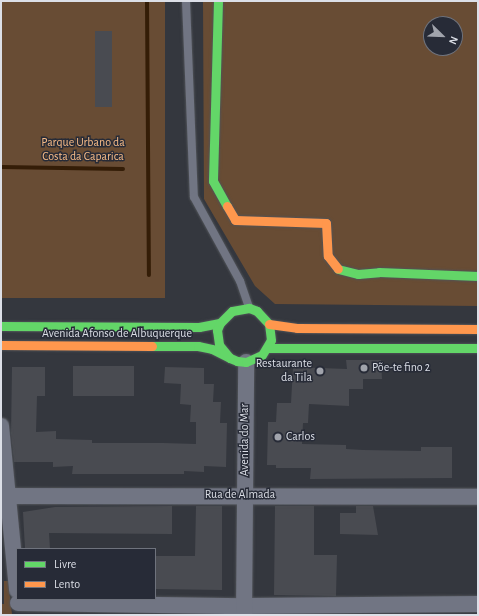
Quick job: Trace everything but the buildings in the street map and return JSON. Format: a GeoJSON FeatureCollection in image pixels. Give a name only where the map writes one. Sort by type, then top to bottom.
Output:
{"type":"FeatureCollection","features":[{"type":"Feature","properties":{"kind":"main road"},"geometry":{"type":"LineString","coordinates":[[218,1],[213,181],[235,220],[326,223],[328,256],[336,269],[358,274],[379,272],[478,276]]}},
{"type":"Feature","properties":{"kind":"main road","name":"Avenida Afonso de Albuquerque"},"geometry":{"type":"LineString","coordinates":[[1,326],[199,327],[220,323],[232,311],[249,308]]}},
{"type":"Feature","properties":{"kind":"main road"},"geometry":{"type":"LineString","coordinates":[[246,362],[262,355],[268,348],[271,332],[269,324],[258,311],[249,308]]}},
{"type":"Feature","properties":{"kind":"main road"},"geometry":{"type":"LineString","coordinates":[[220,323],[218,330],[219,345],[230,358]]}},
{"type":"Feature","properties":{"kind":"main road"},"geometry":{"type":"LineString","coordinates":[[269,324],[297,328],[478,329]]}},
{"type":"Feature","properties":{"kind":"main road","name":"Avenida Afonso de Albuquerque"},"geometry":{"type":"LineString","coordinates":[[1,345],[191,346],[212,349],[230,358],[246,362]]}},
{"type":"Feature","properties":{"kind":"main road"},"geometry":{"type":"LineString","coordinates":[[268,348],[478,348]]}},
{"type":"Feature","properties":{"kind":"street","name":"Avenida do Mar"},"geometry":{"type":"LineString","coordinates":[[244,610],[246,362]]}},
{"type":"Feature","properties":{"kind":"street"},"geometry":{"type":"LineString","coordinates":[[1,426],[4,496],[16,587]]}},
{"type":"Feature","properties":{"kind":"street","name":"Rua de Almada"},"geometry":{"type":"LineString","coordinates":[[4,496],[245,495],[478,497]]}},
{"type":"Feature","properties":{"kind":"street"},"geometry":{"type":"LineString","coordinates":[[18,602],[244,610],[478,604]]}},
{"type":"Feature","properties":{"kind":"lane"},"geometry":{"type":"LineString","coordinates":[[186,1],[194,197],[240,281],[249,308]]}},
{"type":"Feature","properties":{"kind":"green space","name":"Parque Urbano da Costa da Caparica"},"geometry":{"type":"Polygon","coordinates":[[[1,1],[165,1],[165,298],[1,298],[1,1]]]}},
{"type":"Feature","properties":{"kind":"green space"},"geometry":{"type":"Polygon","coordinates":[[[203,1],[478,1],[478,306],[275,304],[255,286],[204,199],[203,1]]]}},
{"type":"Feature","properties":{"kind":"green space"},"geometry":{"type":"Polygon","coordinates":[[[4,581],[8,581],[12,614],[1,615],[1,604],[4,604],[4,581]]]}},
{"type":"Feature","properties":{"kind":"waterway"},"geometry":{"type":"LineString","coordinates":[[147,1],[149,275]]}},
{"type":"Feature","properties":{"kind":"waterway"},"geometry":{"type":"LineString","coordinates":[[1,167],[123,169]]}},
{"type":"Feature","properties":{"kind":"traffic: fast"},"geometry":{"type":"LineString","coordinates":[[218,1],[213,181],[227,206]]}},
{"type":"Feature","properties":{"kind":"traffic: fast"},"geometry":{"type":"LineString","coordinates":[[338,269],[358,274],[379,272],[478,276]]}},
{"type":"Feature","properties":{"kind":"traffic: fast"},"geometry":{"type":"LineString","coordinates":[[152,346],[198,346],[212,349],[230,358],[237,361],[246,362],[262,355],[271,340],[269,324],[257,311],[249,308],[232,311],[220,323],[217,330],[219,345],[230,358]]}},
{"type":"Feature","properties":{"kind":"traffic: fast"},"geometry":{"type":"LineString","coordinates":[[1,326],[199,327],[220,323]]}},
{"type":"Feature","properties":{"kind":"traffic: fast"},"geometry":{"type":"LineString","coordinates":[[268,348],[478,348]]}},
{"type":"Feature","properties":{"kind":"traffic: slow"},"geometry":{"type":"LineString","coordinates":[[227,206],[235,220],[326,223],[328,256],[338,269]]}},
{"type":"Feature","properties":{"kind":"traffic: slow"},"geometry":{"type":"LineString","coordinates":[[269,324],[297,328],[478,329]]}},
{"type":"Feature","properties":{"kind":"traffic: slow"},"geometry":{"type":"LineString","coordinates":[[1,345],[152,346]]}},
{"type":"Feature","properties":{"kind":"place","name":"Põe-te fino 2"},"geometry":{"type":"Point","coordinates":[364,368]}},
{"type":"Feature","properties":{"kind":"place","name":"Restaurante da Tila"},"geometry":{"type":"Point","coordinates":[320,371]}},
{"type":"Feature","properties":{"kind":"place","name":"Carlos"},"geometry":{"type":"Point","coordinates":[278,437]}}]}
